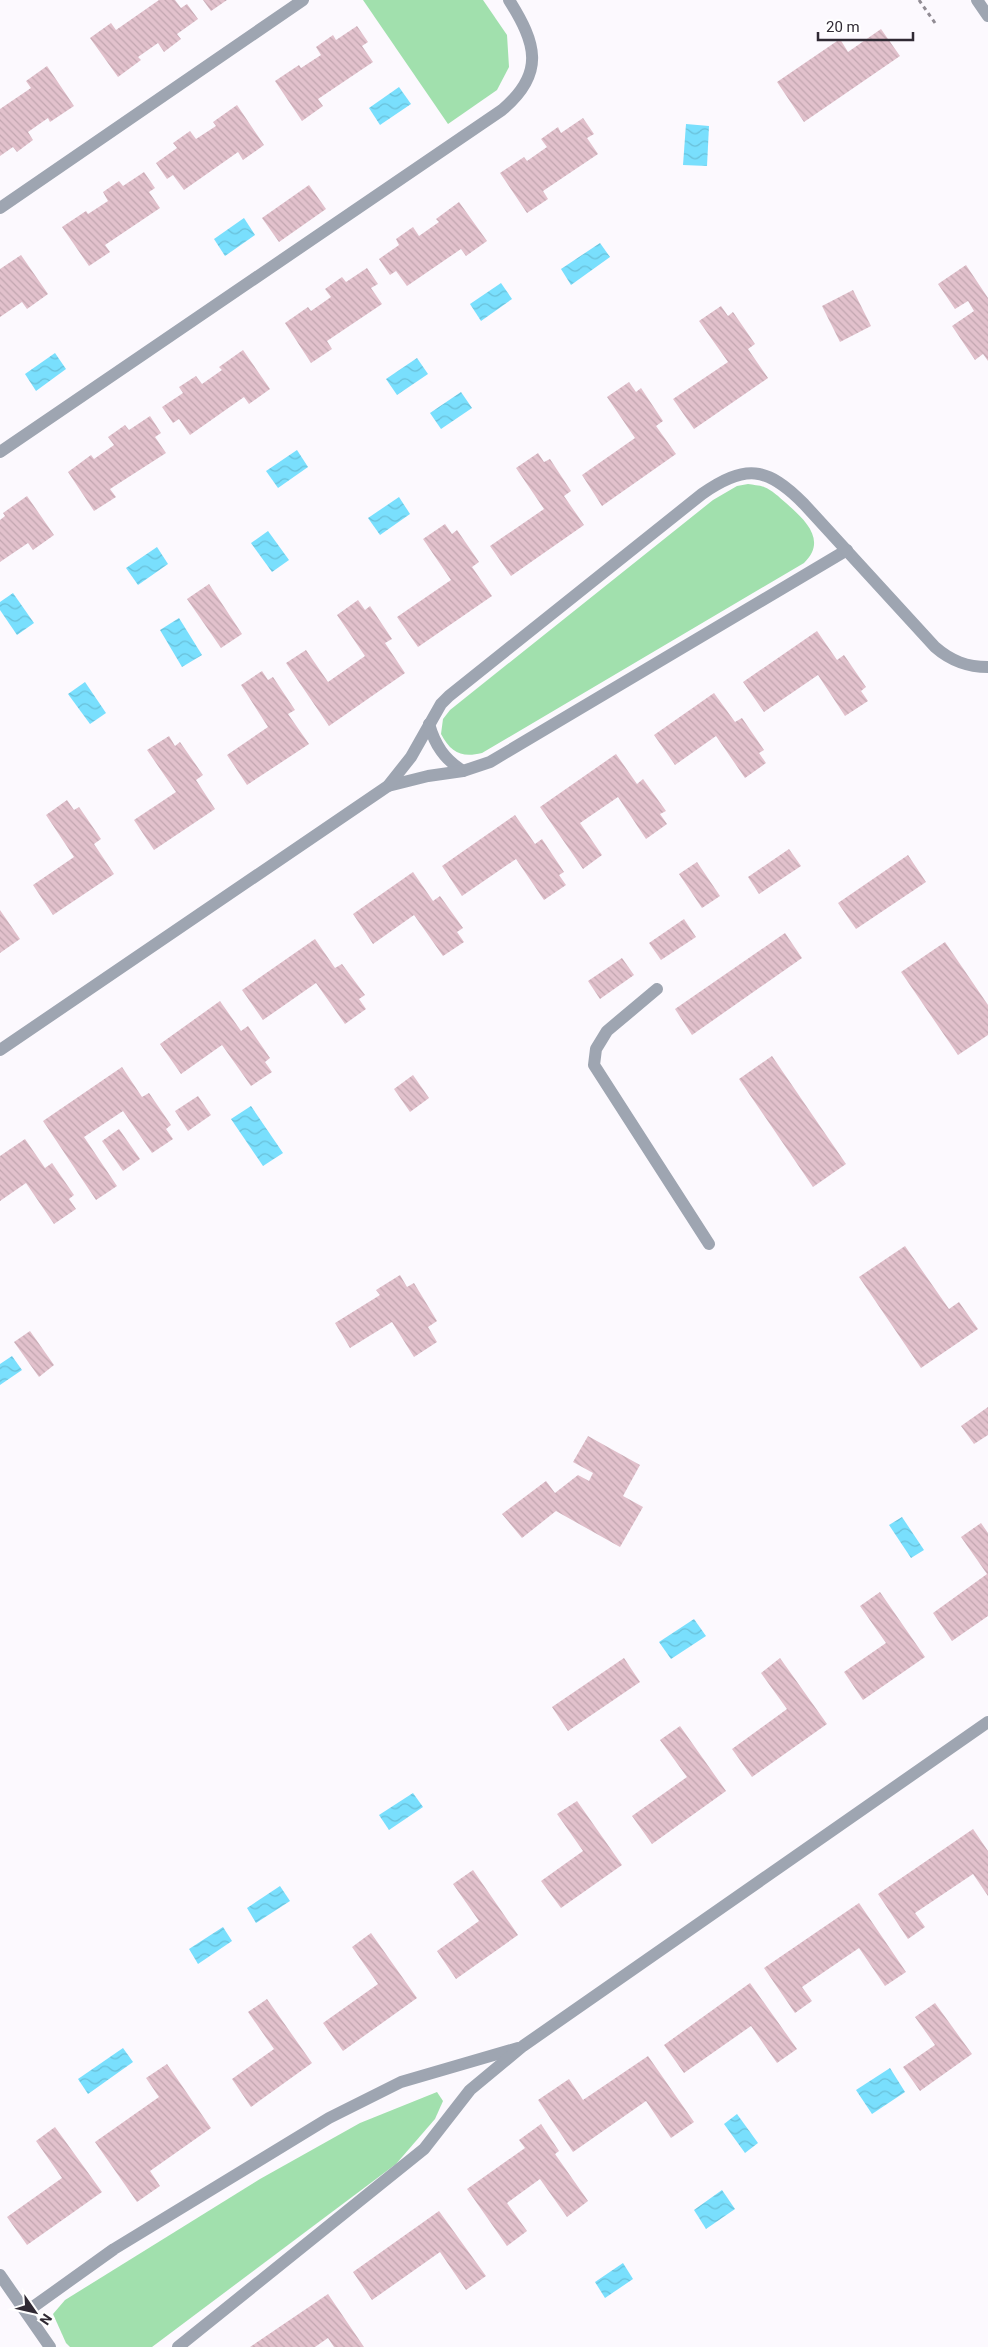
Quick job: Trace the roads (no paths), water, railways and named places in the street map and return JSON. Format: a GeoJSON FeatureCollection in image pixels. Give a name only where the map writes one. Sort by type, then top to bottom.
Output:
{"type":"FeatureCollection","features":[{"type":"Feature","properties":{"kind":"street"},"geometry":{"type":"LineString","coordinates":[[0,208],[304,0]]}},
{"type":"Feature","properties":{"kind":"street"},"geometry":{"type":"LineString","coordinates":[[0,452],[494,116],[518,96],[528,80],[532,57],[531,41],[525,25],[509,0]]}},
{"type":"Feature","properties":{"kind":"street"},"geometry":{"type":"LineString","coordinates":[[977,0],[988,16]]}},
{"type":"Feature","properties":{"kind":"street"},"geometry":{"type":"LineString","coordinates":[[0,1050],[388,786],[411,756],[441,704],[449,696],[702,494],[728,478],[753,472],[780,484],[800,499],[946,657],[974,667],[988,667]]}},
{"type":"Feature","properties":{"kind":"street"},"geometry":{"type":"LineString","coordinates":[[388,786],[428,776],[463,771],[490,762],[847,550]]}},
{"type":"Feature","properties":{"kind":"street"},"geometry":{"type":"LineString","coordinates":[[429,724],[440,750],[449,761],[463,771]]}},
{"type":"Feature","properties":{"kind":"street"},"geometry":{"type":"LineString","coordinates":[[657,989],[606,1031],[596,1049],[594,1065],[709,1244]]}},
{"type":"Feature","properties":{"kind":"street"},"geometry":{"type":"LineString","coordinates":[[178,2347],[424,2149],[470,2090],[523,2046],[988,1722]]}},
{"type":"Feature","properties":{"kind":"street"},"geometry":{"type":"LineString","coordinates":[[26,2312],[114,2249],[329,2118],[401,2082],[523,2046]]}},
{"type":"Feature","properties":{"kind":"street"},"geometry":{"type":"LineString","coordinates":[[0,2275],[50,2347]]}},
{"type":"Feature","properties":{"kind":"water"},"geometry":{"type":"Polygon","coordinates":[[[399,87],[411,104],[380,125],[369,108],[399,87]]]}},
{"type":"Feature","properties":{"kind":"water"},"geometry":{"type":"Polygon","coordinates":[[[686,124],[709,126],[707,166],[683,165],[686,124]]]}},
{"type":"Feature","properties":{"kind":"water"},"geometry":{"type":"Polygon","coordinates":[[[244,218],[255,235],[225,256],[214,239],[244,218]]]}},
{"type":"Feature","properties":{"kind":"water"},"geometry":{"type":"Polygon","coordinates":[[[600,243],[610,257],[571,285],[561,269],[600,243]]]}},
{"type":"Feature","properties":{"kind":"water"},"geometry":{"type":"Polygon","coordinates":[[[501,283],[512,299],[481,321],[470,304],[501,283]]]}},
{"type":"Feature","properties":{"kind":"water"},"geometry":{"type":"Polygon","coordinates":[[[55,353],[66,369],[36,391],[25,374],[55,353]]]}},
{"type":"Feature","properties":{"kind":"water"},"geometry":{"type":"Polygon","coordinates":[[[417,358],[428,374],[397,395],[386,379],[417,358]]]}},
{"type":"Feature","properties":{"kind":"water"},"geometry":{"type":"Polygon","coordinates":[[[461,392],[472,408],[441,429],[430,413],[461,392]]]}},
{"type":"Feature","properties":{"kind":"water"},"geometry":{"type":"Polygon","coordinates":[[[297,450],[308,467],[278,488],[266,471],[297,450]]]}},
{"type":"Feature","properties":{"kind":"water"},"geometry":{"type":"Polygon","coordinates":[[[399,497],[410,514],[380,535],[368,518],[399,497]]]}},
{"type":"Feature","properties":{"kind":"water"},"geometry":{"type":"Polygon","coordinates":[[[268,531],[289,560],[272,572],[251,543],[268,531]]]}},
{"type":"Feature","properties":{"kind":"water"},"geometry":{"type":"Polygon","coordinates":[[[157,547],[168,564],[138,585],[126,568],[157,547]]]}},
{"type":"Feature","properties":{"kind":"water"},"geometry":{"type":"Polygon","coordinates":[[[13,593],[34,623],[17,635],[0,610],[0,602],[13,593]]]}},
{"type":"Feature","properties":{"kind":"water"},"geometry":{"type":"Polygon","coordinates":[[[179,618],[202,655],[182,667],[160,630],[179,618]]]}},
{"type":"Feature","properties":{"kind":"water"},"geometry":{"type":"Polygon","coordinates":[[[85,682],[106,713],[90,724],[68,694],[85,682]]]}},
{"type":"Feature","properties":{"kind":"water"},"geometry":{"type":"Polygon","coordinates":[[[251,1106],[283,1153],[263,1166],[231,1119],[251,1106]]]}},
{"type":"Feature","properties":{"kind":"water"},"geometry":{"type":"Polygon","coordinates":[[[12,1356],[22,1370],[0,1385],[0,1364],[12,1356]]]}},
{"type":"Feature","properties":{"kind":"water"},"geometry":{"type":"Polygon","coordinates":[[[902,1517],[924,1550],[911,1558],[889,1525],[902,1517]]]}},
{"type":"Feature","properties":{"kind":"water"},"geometry":{"type":"Polygon","coordinates":[[[694,1619],[706,1636],[671,1659],[659,1642],[694,1619]]]}},
{"type":"Feature","properties":{"kind":"water"},"geometry":{"type":"Polygon","coordinates":[[[413,1793],[423,1807],[389,1830],[379,1815],[413,1793]]]}},
{"type":"Feature","properties":{"kind":"water"},"geometry":{"type":"Polygon","coordinates":[[[280,1886],[290,1901],[256,1923],[247,1908],[280,1886]]]}},
{"type":"Feature","properties":{"kind":"water"},"geometry":{"type":"Polygon","coordinates":[[[223,1927],[232,1941],[198,1964],[189,1949],[223,1927]]]}},
{"type":"Feature","properties":{"kind":"water"},"geometry":{"type":"Polygon","coordinates":[[[123,2048],[133,2062],[88,2094],[78,2079],[123,2048]]]}},
{"type":"Feature","properties":{"kind":"water"},"geometry":{"type":"Polygon","coordinates":[[[890,2068],[905,2092],[872,2114],[856,2090],[890,2068]]]}},
{"type":"Feature","properties":{"kind":"water"},"geometry":{"type":"Polygon","coordinates":[[[737,2114],[758,2143],[745,2153],[724,2124],[737,2114]]]}},
{"type":"Feature","properties":{"kind":"water"},"geometry":{"type":"Polygon","coordinates":[[[722,2190],[735,2209],[706,2229],[694,2210],[722,2190]]]}},
{"type":"Feature","properties":{"kind":"water"},"geometry":{"type":"Polygon","coordinates":[[[623,2263],[633,2279],[605,2298],[595,2282],[623,2263]]]}}]}
